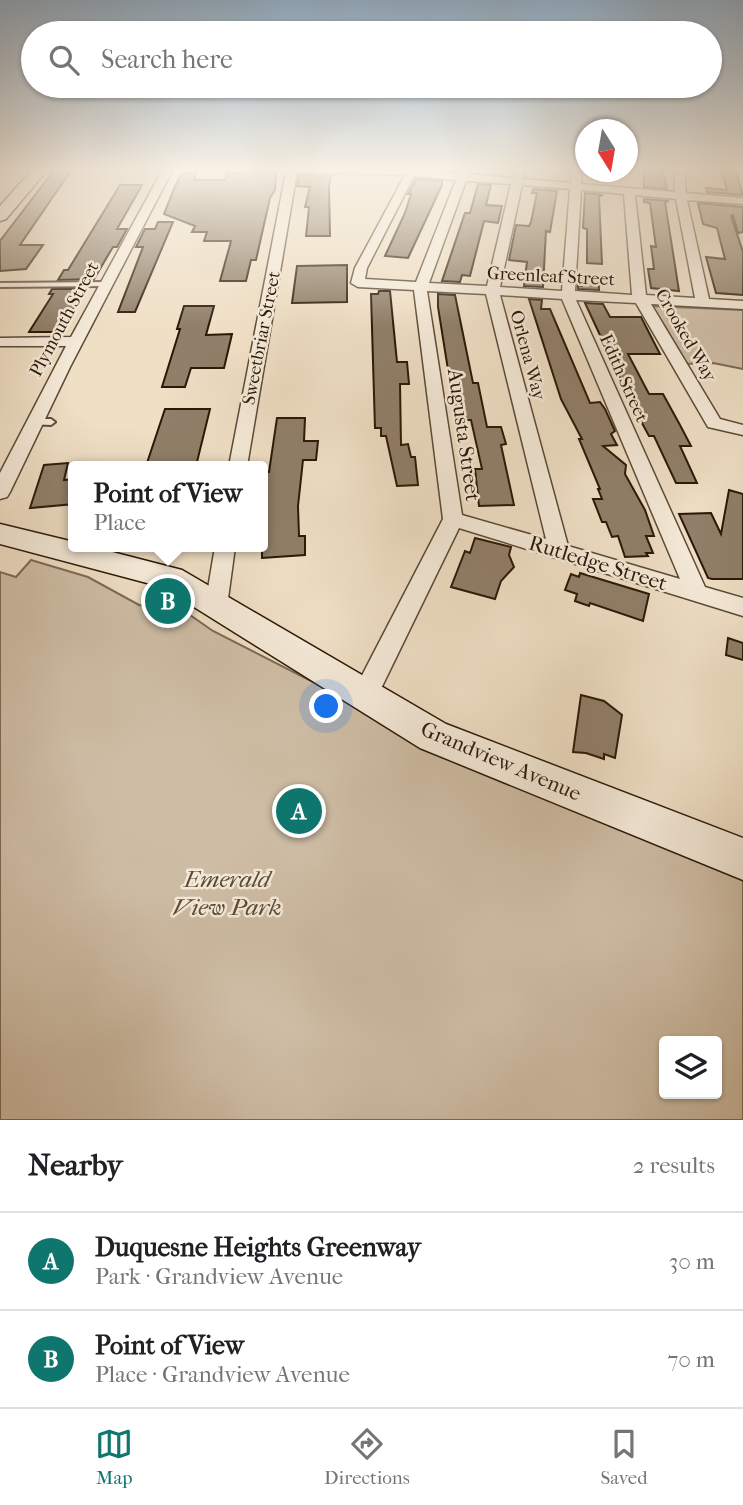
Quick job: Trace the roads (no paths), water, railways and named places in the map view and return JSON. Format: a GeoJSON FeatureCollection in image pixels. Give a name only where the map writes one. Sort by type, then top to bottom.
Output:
{"type":"FeatureCollection","features":[{"type":"Feature","properties":{"kind":"street","name":"Plymouth Street"},"geometry":{"type":"LineString","coordinates":[[0,492],[33,422],[140,221]]}},
{"type":"Feature","properties":{"kind":"street","name":"Sweetbriar Street"},"geometry":{"type":"LineString","coordinates":[[239,461],[282,221]]}},
{"type":"Feature","properties":{"kind":"street","name":"Greenleaf Street"},"geometry":{"type":"LineString","coordinates":[[386,221],[361,268],[358,282],[568,297],[743,305]]}},
{"type":"Feature","properties":{"kind":"street","name":"Augusta Street"},"geometry":{"type":"LineString","coordinates":[[365,695],[453,519],[420,288],[445,221]]}},
{"type":"Feature","properties":{"kind":"street","name":"Orlena Way"},"geometry":{"type":"LineString","coordinates":[[508,221],[492,292],[559,551]]}},
{"type":"Feature","properties":{"kind":"street","name":"Edith Street"},"geometry":{"type":"LineString","coordinates":[[574,221],[568,297],[696,593]]}},
{"type":"Feature","properties":{"kind":"street","name":"Crooked Way"},"geometry":{"type":"LineString","coordinates":[[633,221],[642,301],[714,423],[743,430]]}},
{"type":"Feature","properties":{"kind":"street"},"geometry":{"type":"LineString","coordinates":[[686,221],[704,303]]}},
{"type":"Feature","properties":{"kind":"street"},"geometry":{"type":"LineString","coordinates":[[0,342],[75,341]]}},
{"type":"Feature","properties":{"kind":"street","name":"Rutledge Street"},"geometry":{"type":"LineString","coordinates":[[453,519],[743,607]]}},
{"type":"Feature","properties":{"kind":"street","name":"Grandview Avenue"},"geometry":{"type":"LineString","coordinates":[[0,534],[68,551]]}},
{"type":"Feature","properties":{"kind":"street","name":"Grandview Avenue"},"geometry":{"type":"LineString","coordinates":[[70,552],[171,578],[433,736],[743,859]]}},
{"type":"Feature","properties":{"kind":"street"},"geometry":{"type":"LineString","coordinates":[[216,606],[224,552]]}},
{"type":"Feature","properties":{"kind":"lane"},"geometry":{"type":"LineString","coordinates":[[0,285],[107,284]]}},
{"type":"Feature","properties":{"kind":"lane"},"geometry":{"type":"LineString","coordinates":[[33,422],[51,422]]}},
{"type":"Feature","properties":{"kind":"place","name":"Point of View"},"geometry":{"type":"Point","coordinates":[168,601]}},
{"type":"Feature","properties":{"kind":"place","name":"Duquesne Heights Greenway"},"geometry":{"type":"Point","coordinates":[299,811]}},
{"type":"Feature","properties":{"kind":"park label","name":"Emerald View Park"},"geometry":{"type":"Point","coordinates":[227,893]}}]}
